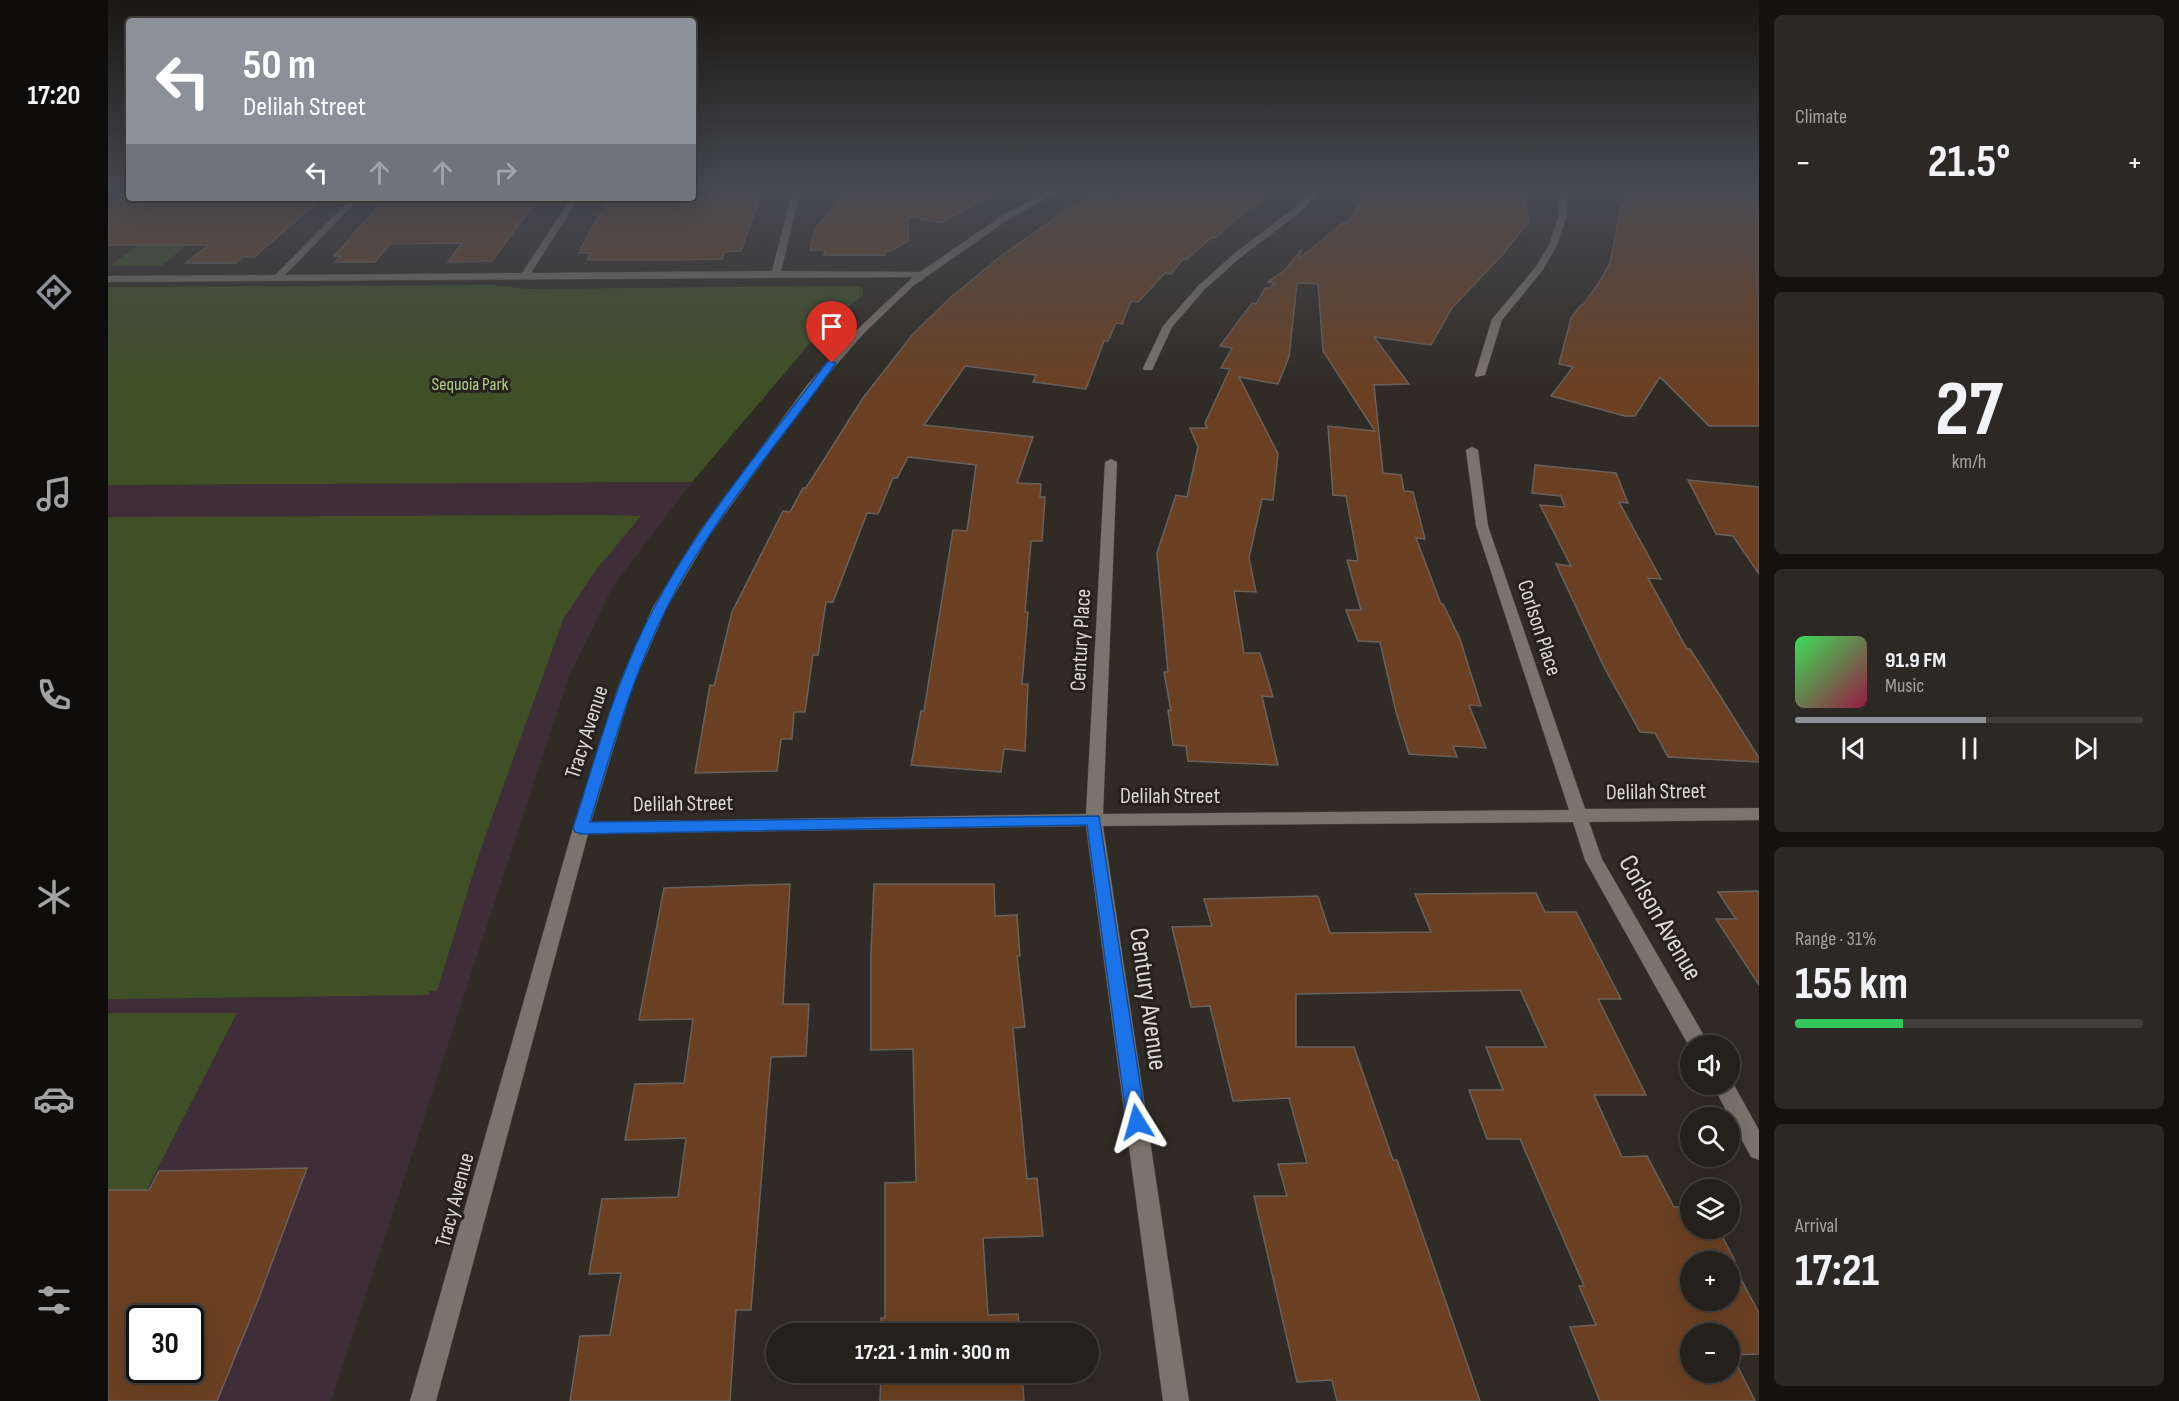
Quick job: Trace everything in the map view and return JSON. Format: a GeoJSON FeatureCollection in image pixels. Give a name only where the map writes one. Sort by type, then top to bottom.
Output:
{"type":"FeatureCollection","features":[{"type":"Feature","properties":{"kind":"street"},"geometry":{"type":"LineString","coordinates":[[277,278],[298,256]]}},
{"type":"Feature","properties":{"kind":"street"},"geometry":{"type":"LineString","coordinates":[[525,276],[538,256]]}},
{"type":"Feature","properties":{"kind":"street"},"geometry":{"type":"LineString","coordinates":[[776,274],[780,256]]}},
{"type":"Feature","properties":{"kind":"street","name":"Tracy Avenue"},"geometry":{"type":"LineString","coordinates":[[423,1401],[581,828],[625,687],[660,607],[703,535],[825,371],[862,330],[921,275],[948,256]]}},
{"type":"Feature","properties":{"kind":"street"},"geometry":{"type":"LineString","coordinates":[[1148,368],[1168,326],[1202,287],[1236,256]]}},
{"type":"Feature","properties":{"kind":"street"},"geometry":{"type":"LineString","coordinates":[[1480,375],[1497,319],[1546,256]]}},
{"type":"Feature","properties":{"kind":"street"},"geometry":{"type":"LineString","coordinates":[[108,279],[890,273],[921,275]]}},
{"type":"Feature","properties":{"kind":"street","name":"Corlson Place"},"geometry":{"type":"LineString","coordinates":[[1472,450],[1482,526],[1579,815]]}},
{"type":"Feature","properties":{"kind":"street","name":"Century Place"},"geometry":{"type":"LineString","coordinates":[[1094,820],[1111,462]]}},
{"type":"Feature","properties":{"kind":"street","name":"Delilah Street"},"geometry":{"type":"LineString","coordinates":[[581,828],[1094,820],[1759,814]]}},
{"type":"Feature","properties":{"kind":"street","name":"Corlson Avenue"},"geometry":{"type":"LineString","coordinates":[[1579,815],[1594,860],[1694,1035]]}},
{"type":"Feature","properties":{"kind":"street","name":"Century Avenue"},"geometry":{"type":"LineString","coordinates":[[1094,820],[1176,1401]]}},
{"type":"Feature","properties":{"kind":"street"},"geometry":{"type":"LineString","coordinates":[[1728,1095],[1759,1150]]}},
{"type":"Feature","properties":{"kind":"shaded area"},"geometry":{"type":"Polygon","coordinates":[[[692,482],[613,586],[568,679],[331,1401],[108,1401],[108,485],[692,482]]]}},
{"type":"Feature","properties":{"kind":"green space"},"geometry":{"type":"Polygon","coordinates":[[[123,256],[173,256],[161,266],[110,266],[123,256]]]}},
{"type":"Feature","properties":{"kind":"green space","name":"Sequoia Park"},"geometry":{"type":"Polygon","coordinates":[[[493,285],[529,289],[852,286],[863,288],[863,295],[816,336],[692,482],[108,485],[108,287],[493,285]]]}},
{"type":"Feature","properties":{"kind":"green space"},"geometry":{"type":"Polygon","coordinates":[[[641,516],[595,571],[563,620],[480,851],[437,991],[430,991],[428,995],[108,999],[108,517],[641,516]]]}},
{"type":"Feature","properties":{"kind":"green space"},"geometry":{"type":"Polygon","coordinates":[[[108,1013],[237,1013],[145,1193],[108,1193],[108,1013]]]}},
{"type":"Feature","properties":{"kind":"building"},"geometry":{"type":"Polygon","coordinates":[[[194,256],[255,256],[242,257],[236,263],[186,263],[194,256]]]}},
{"type":"Feature","properties":{"kind":"building"},"geometry":{"type":"Polygon","coordinates":[[[341,256],[380,256],[375,262],[335,262],[341,256]]]}},
{"type":"Feature","properties":{"kind":"building"},"geometry":{"type":"Polygon","coordinates":[[[452,256],[495,256],[492,261],[448,262],[452,256]]]}},
{"type":"Feature","properties":{"kind":"building"},"geometry":{"type":"Polygon","coordinates":[[[589,256],[723,256],[722,259],[587,260],[589,256]]]}},
{"type":"Feature","properties":{"kind":"building"},"geometry":{"type":"Polygon","coordinates":[[[1001,256],[1190,256],[1183,259],[1171,274],[1165,273],[1138,302],[1131,301],[1122,324],[1116,323],[1108,341],[1104,341],[1086,389],[1033,382],[1036,375],[965,366],[924,425],[1033,437],[1017,483],[1041,484],[1040,497],[1045,497],[1042,541],[1031,541],[1025,612],[1028,612],[1022,684],[1028,684],[1025,751],[1004,749],[1001,772],[911,765],[921,711],[924,711],[953,530],[967,531],[976,465],[908,457],[897,478],[893,478],[878,514],[867,513],[833,602],[826,602],[818,655],[813,655],[805,712],[794,712],[792,739],[781,739],[777,771],[695,773],[710,685],[714,686],[732,612],[783,511],[790,512],[803,488],[806,488],[863,398],[913,334],[950,298],[1001,256]]]}},
{"type":"Feature","properties":{"kind":"building"},"geometry":{"type":"Polygon","coordinates":[[[1296,256],[1501,256],[1452,308],[1431,345],[1374,337],[1409,384],[1374,385],[1383,473],[1401,475],[1404,491],[1413,492],[1425,539],[1416,538],[1441,604],[1460,639],[1481,706],[1469,705],[1486,748],[1453,746],[1457,757],[1409,754],[1396,712],[1380,642],[1358,641],[1346,610],[1361,610],[1347,560],[1358,561],[1346,496],[1333,495],[1328,426],[1375,431],[1323,351],[1318,284],[1297,283],[1289,357],[1278,384],[1239,377],[1278,454],[1273,500],[1262,499],[1249,558],[1256,592],[1234,591],[1244,653],[1260,653],[1273,697],[1262,696],[1278,765],[1188,761],[1186,746],[1173,745],[1168,710],[1171,711],[1164,672],[1168,672],[1157,553],[1176,495],[1187,497],[1198,447],[1190,428],[1207,428],[1205,423],[1230,369],[1221,368],[1232,348],[1220,346],[1252,303],[1256,304],[1265,288],[1270,288],[1275,283],[1268,282],[1286,269],[1296,256]]]}},
{"type":"Feature","properties":{"kind":"building"},"geometry":{"type":"Polygon","coordinates":[[[1611,256],[1759,256],[1759,426],[1709,426],[1660,377],[1635,416],[1625,416],[1551,396],[1573,367],[1559,364],[1571,318],[1583,305],[1610,263],[1611,256]]]}},
{"type":"Feature","properties":{"kind":"building"},"geometry":{"type":"Polygon","coordinates":[[[1535,465],[1616,473],[1628,503],[1619,502],[1661,579],[1648,578],[1687,649],[1690,649],[1710,680],[1759,758],[1759,762],[1668,757],[1655,733],[1640,732],[1604,667],[1556,564],[1571,566],[1540,505],[1565,507],[1561,496],[1532,493],[1535,465]]]}},
{"type":"Feature","properties":{"kind":"building"},"geometry":{"type":"Polygon","coordinates":[[[1688,480],[1759,487],[1759,574],[1733,536],[1716,534],[1688,480]]]}},
{"type":"Feature","properties":{"kind":"building"},"geometry":{"type":"Polygon","coordinates":[[[790,884],[783,1004],[809,1004],[806,1056],[771,1057],[751,1310],[736,1310],[730,1401],[570,1401],[580,1336],[610,1335],[621,1273],[589,1274],[602,1199],[678,1197],[686,1138],[625,1140],[635,1084],[684,1083],[693,1019],[639,1020],[664,888],[790,884]]]}},
{"type":"Feature","properties":{"kind":"building"},"geometry":{"type":"Polygon","coordinates":[[[874,884],[994,884],[995,916],[1017,915],[1020,956],[1017,956],[1025,1027],[1013,1028],[1027,1179],[1037,1178],[1043,1236],[983,1238],[988,1315],[1018,1314],[1019,1323],[881,1323],[881,1318],[885,1318],[885,1183],[916,1182],[913,1049],[871,1050],[874,884]]]}},
{"type":"Feature","properties":{"kind":"building"},"geometry":{"type":"Polygon","coordinates":[[[1759,891],[1759,985],[1716,919],[1736,919],[1718,892],[1759,891]]]}},
{"type":"Feature","properties":{"kind":"building"},"geometry":{"type":"Polygon","coordinates":[[[1536,893],[1545,912],[1576,912],[1621,999],[1598,999],[1646,1095],[1594,1095],[1622,1157],[1647,1156],[1674,1207],[1680,1207],[1680,1239],[1724,1239],[1730,1251],[1680,1251],[1680,1311],[1740,1311],[1740,1277],[1759,1313],[1759,1354],[1740,1355],[1740,1323],[1680,1323],[1680,1383],[1740,1383],[1740,1371],[1755,1401],[1600,1401],[1570,1327],[1596,1325],[1579,1286],[1584,1286],[1520,1139],[1487,1139],[1469,1090],[1503,1090],[1486,1047],[1546,1047],[1520,990],[1296,994],[1296,1047],[1354,1047],[1393,1160],[1397,1160],[1480,1401],[1337,1401],[1332,1380],[1297,1382],[1254,1196],[1287,1196],[1278,1164],[1307,1163],[1289,1098],[1233,1101],[1210,1006],[1191,1007],[1172,927],[1212,926],[1204,899],[1318,896],[1330,933],[1431,932],[1415,894],[1536,893]]]}},
{"type":"Feature","properties":{"kind":"building"},"geometry":{"type":"Polygon","coordinates":[[[307,1168],[258,1300],[217,1401],[108,1401],[108,1190],[149,1190],[159,1171],[307,1168]]]}},
{"type":"Feature","properties":{"kind":"building"},"geometry":{"type":"Polygon","coordinates":[[[881,1383],[1023,1383],[1024,1401],[880,1401],[881,1383]]]}},
{"type":"Feature","properties":{"kind":"route"},"geometry":{"type":"LineString","coordinates":[[832,363],[812,386],[703,535],[660,607],[625,687],[581,828],[1094,820],[1137,1122]]}}]}
